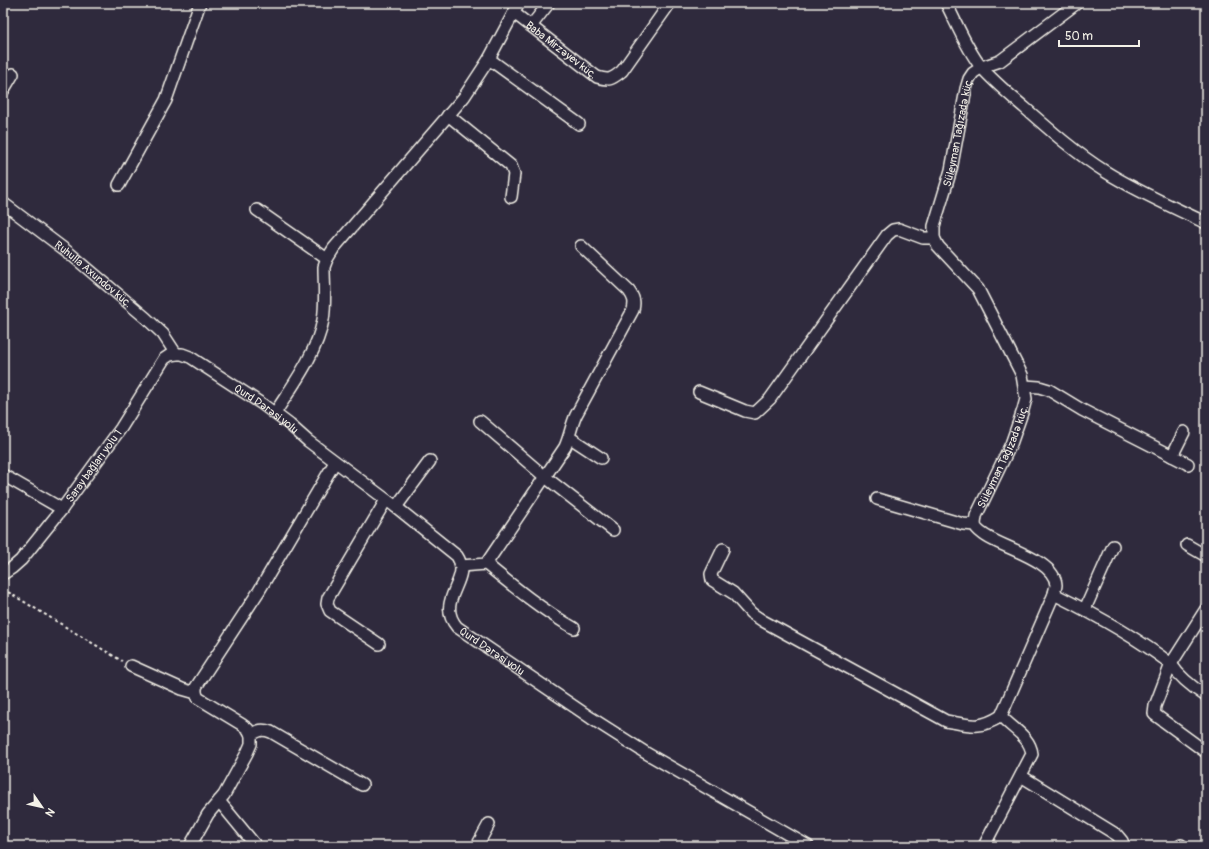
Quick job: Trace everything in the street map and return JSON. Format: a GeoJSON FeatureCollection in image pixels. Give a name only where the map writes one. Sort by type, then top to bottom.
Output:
{"type":"FeatureCollection","features":[{"type":"Feature","properties":{"kind":"street"},"geometry":{"type":"LineString","coordinates":[[119,185],[166,100],[200,3]]}},
{"type":"Feature","properties":{"kind":"street"},"geometry":{"type":"LineString","coordinates":[[275,413],[311,354],[322,328],[324,318],[324,267],[327,259],[334,248],[464,97],[489,59],[519,3]]}},
{"type":"Feature","properties":{"kind":"street"},"geometry":{"type":"LineString","coordinates":[[531,26],[549,3]]}},
{"type":"Feature","properties":{"kind":"street","name":"Baba Mirzəyev küç."},"geometry":{"type":"LineString","coordinates":[[514,13],[597,77],[606,80],[613,78],[622,71],[670,3]]}},
{"type":"Feature","properties":{"kind":"street"},"geometry":{"type":"LineString","coordinates":[[946,3],[971,52],[992,79],[1073,149],[1106,172],[1140,191],[1206,223]]}},
{"type":"Feature","properties":{"kind":"street","name":"Süleyman Tağızadə küç."},"geometry":{"type":"LineString","coordinates":[[975,525],[976,516],[1011,444],[1026,398],[1025,386],[1022,374],[978,289],[938,246],[934,238],[934,226],[951,170],[969,79],[973,73],[982,67],[1000,61],[1077,3]]}},
{"type":"Feature","properties":{"kind":"street"},"geometry":{"type":"LineString","coordinates":[[489,59],[578,124]]}},
{"type":"Feature","properties":{"kind":"street"},"geometry":{"type":"LineString","coordinates":[[3,91],[13,74]]}},
{"type":"Feature","properties":{"kind":"street"},"geometry":{"type":"LineString","coordinates":[[448,115],[511,166],[514,174],[511,197]]}},
{"type":"Feature","properties":{"kind":"street","name":"Ruhulla Axundov küç."},"geometry":{"type":"LineString","coordinates":[[3,202],[68,252],[146,318],[163,334],[176,354]]}},
{"type":"Feature","properties":{"kind":"street"},"geometry":{"type":"LineString","coordinates":[[256,210],[327,259]]}},
{"type":"Feature","properties":{"kind":"street"},"geometry":{"type":"LineString","coordinates":[[699,392],[745,411],[755,413],[770,398],[887,235],[893,230],[899,229],[923,238],[934,238]]}},
{"type":"Feature","properties":{"kind":"street"},"geometry":{"type":"LineString","coordinates":[[486,564],[565,447],[576,415],[633,310],[633,296],[629,291],[581,246]]}},
{"type":"Feature","properties":{"kind":"street","name":"Qurd Dərəsi yolu"},"geometry":{"type":"LineString","coordinates":[[176,354],[182,354],[200,362],[275,413],[308,441],[396,507],[457,556],[461,566],[460,575],[449,605],[449,613],[457,627],[591,718],[646,753],[808,846]]}},
{"type":"Feature","properties":{"kind":"street","name":"Saray bağları yolu 1"},"geometry":{"type":"LineString","coordinates":[[3,574],[21,560],[62,508],[120,428],[161,362],[170,355],[176,354]]}},
{"type":"Feature","properties":{"kind":"street"},"geometry":{"type":"LineString","coordinates":[[1025,386],[1039,387],[1049,390],[1082,410],[1188,464]]}},
{"type":"Feature","properties":{"kind":"street"},"geometry":{"type":"LineString","coordinates":[[480,421],[544,476],[613,530]]}},
{"type":"Feature","properties":{"kind":"street"},"geometry":{"type":"LineString","coordinates":[[1172,456],[1184,432]]}},
{"type":"Feature","properties":{"kind":"street"},"geometry":{"type":"LineString","coordinates":[[569,437],[601,458]]}},
{"type":"Feature","properties":{"kind":"street"},"geometry":{"type":"LineString","coordinates":[[396,507],[430,461]]}},
{"type":"Feature","properties":{"kind":"street"},"geometry":{"type":"LineString","coordinates":[[190,846],[208,814],[219,801],[251,744],[251,735],[248,729],[198,698],[196,687],[259,591],[336,462]]}},
{"type":"Feature","properties":{"kind":"street"},"geometry":{"type":"LineString","coordinates":[[3,475],[62,508]]}},
{"type":"Feature","properties":{"kind":"street"},"geometry":{"type":"LineString","coordinates":[[723,549],[711,574],[712,580],[733,593],[751,613],[763,621],[946,720],[972,726],[992,722],[1001,716],[1054,594],[1056,585],[1053,576],[1047,568],[1034,560],[990,539],[979,531],[975,525],[964,524],[876,499]]}},
{"type":"Feature","properties":{"kind":"street"},"geometry":{"type":"LineString","coordinates":[[379,644],[330,611],[327,604],[328,598],[386,500]]}},
{"type":"Feature","properties":{"kind":"street"},"geometry":{"type":"LineString","coordinates":[[1187,545],[1206,556]]}},
{"type":"Feature","properties":{"kind":"street"},"geometry":{"type":"LineString","coordinates":[[1085,609],[1113,546]]}},
{"type":"Feature","properties":{"kind":"street"},"geometry":{"type":"LineString","coordinates":[[461,566],[486,564],[550,615],[574,628]]}},
{"type":"Feature","properties":{"kind":"street"},"geometry":{"type":"LineString","coordinates":[[1054,594],[1085,609],[1140,642],[1171,664],[1178,674],[1206,696]]}},
{"type":"Feature","properties":{"kind":"street"},"geometry":{"type":"LineString","coordinates":[[1206,609],[1171,664],[1155,706],[1154,714],[1206,752]]}},
{"type":"Feature","properties":{"kind":"street"},"geometry":{"type":"LineString","coordinates":[[131,666],[182,689],[196,693]]}},
{"type":"Feature","properties":{"kind":"street"},"geometry":{"type":"LineString","coordinates":[[984,846],[1032,754],[1031,746],[1025,738],[1009,725],[1001,716]]}},
{"type":"Feature","properties":{"kind":"street"},"geometry":{"type":"LineString","coordinates":[[251,735],[259,730],[271,732],[362,786]]}},
{"type":"Feature","properties":{"kind":"street"},"geometry":{"type":"LineString","coordinates":[[1021,776],[1117,835],[1124,846]]}},
{"type":"Feature","properties":{"kind":"street"},"geometry":{"type":"LineString","coordinates":[[219,801],[256,846]]}},
{"type":"Feature","properties":{"kind":"street"},"geometry":{"type":"LineString","coordinates":[[478,846],[489,824]]}},
{"type":"Feature","properties":{"kind":"path"},"geometry":{"type":"LineString","coordinates":[[3,589],[131,666]]}}]}
